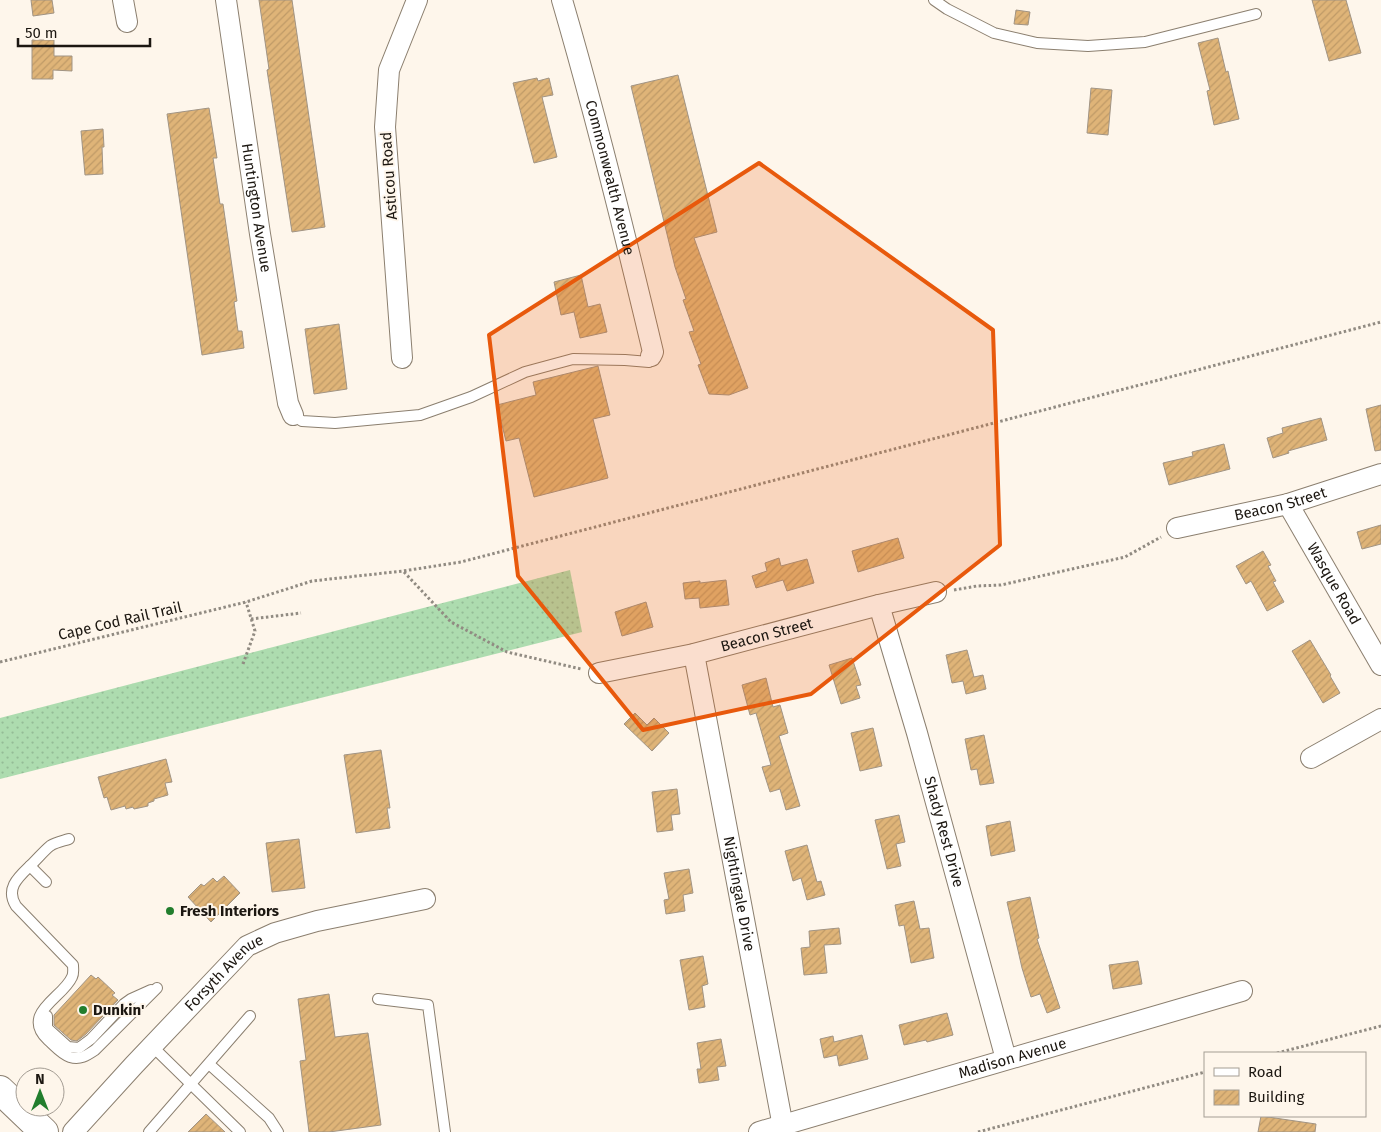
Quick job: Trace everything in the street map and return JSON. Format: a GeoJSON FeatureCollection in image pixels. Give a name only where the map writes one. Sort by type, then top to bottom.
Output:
{"type":"FeatureCollection","features":[{"type":"Feature","properties":{"kind":"main road"},"geometry":{"type":"LineString","coordinates":[[0,1090],[44,1132]]}},
{"type":"Feature","properties":{"kind":"street"},"geometry":{"type":"LineString","coordinates":[[123,0],[127,22]]}},
{"type":"Feature","properties":{"kind":"street","name":"Huntington Avenue"},"geometry":{"type":"LineString","coordinates":[[226,0],[260,234],[288,403],[293,415]]}},
{"type":"Feature","properties":{"kind":"street","name":"Asticou Road"},"geometry":{"type":"LineString","coordinates":[[402,358],[385,127],[389,70],[417,0]]}},
{"type":"Feature","properties":{"kind":"street","name":"Commonwealth Avenue"},"geometry":{"type":"LineString","coordinates":[[562,0],[624,234],[653,352],[651,356]]}},
{"type":"Feature","properties":{"kind":"street","name":"Beacon Street"},"geometry":{"type":"LineString","coordinates":[[1177,528],[1288,504],[1381,474]]}},
{"type":"Feature","properties":{"kind":"street","name":"Wasque Road"},"geometry":{"type":"LineString","coordinates":[[1288,504],[1381,665]]}},
{"type":"Feature","properties":{"kind":"street","name":"Beacon Street"},"geometry":{"type":"LineString","coordinates":[[598,673],[694,654],[878,605],[936,592]]}},
{"type":"Feature","properties":{"kind":"street","name":"Shady Rest Drive"},"geometry":{"type":"LineString","coordinates":[[878,605],[917,733],[1006,1059]]}},
{"type":"Feature","properties":{"kind":"street","name":"Nightingale Drive"},"geometry":{"type":"LineString","coordinates":[[694,654],[733,854],[783,1129]]}},
{"type":"Feature","properties":{"kind":"street"},"geometry":{"type":"LineString","coordinates":[[1311,758],[1381,719]]}},
{"type":"Feature","properties":{"kind":"street","name":"Forsyth Avenue"},"geometry":{"type":"LineString","coordinates":[[73,1132],[247,946],[275,933],[317,921],[425,899]]}},
{"type":"Feature","properties":{"kind":"street","name":"Madison Avenue"},"geometry":{"type":"LineString","coordinates":[[759,1132],[783,1129],[1006,1059],[1242,991]]}},
{"type":"Feature","properties":{"kind":"lane"},"geometry":{"type":"LineString","coordinates":[[934,0],[947,9],[994,33],[1037,43],[1088,46],[1145,42],[1256,14]]}},
{"type":"Feature","properties":{"kind":"lane"},"geometry":{"type":"LineString","coordinates":[[293,415],[302,421],[335,422],[420,415],[471,397],[525,372],[573,359],[649,362],[651,356]]}},
{"type":"Feature","properties":{"kind":"lane"},"geometry":{"type":"LineString","coordinates":[[69,839],[52,845],[15,881],[11,894],[12,901],[71,963],[73,972],[72,977],[43,1010],[39,1020],[41,1031],[67,1056],[82,1058],[94,1050],[157,988]]}},
{"type":"Feature","properties":{"kind":"lane"},"geometry":{"type":"LineString","coordinates":[[30,866],[46,882]]}},
{"type":"Feature","properties":{"kind":"lane"},"geometry":{"type":"LineString","coordinates":[[378,999],[428,1005],[445,1132]]}},
{"type":"Feature","properties":{"kind":"lane"},"geometry":{"type":"LineString","coordinates":[[149,1132],[250,1016]]}},
{"type":"Feature","properties":{"kind":"lane"},"geometry":{"type":"LineString","coordinates":[[152,1046],[240,1132]]}},
{"type":"Feature","properties":{"kind":"lane"},"geometry":{"type":"LineString","coordinates":[[209,1064],[269,1118],[278,1132]]}},
{"type":"Feature","properties":{"kind":"path","name":"Cape Cod Rail Trail"},"geometry":{"type":"LineString","coordinates":[[0,662],[246,602],[312,582],[461,562],[527,546],[1381,322]]}},
{"type":"Feature","properties":{"kind":"path"},"geometry":{"type":"LineString","coordinates":[[936,592],[977,586],[1001,585],[1124,557],[1177,528]]}},
{"type":"Feature","properties":{"kind":"path"},"geometry":{"type":"LineString","coordinates":[[404,571],[451,622],[506,652],[598,673]]}},
{"type":"Feature","properties":{"kind":"path"},"geometry":{"type":"LineString","coordinates":[[243,664],[254,631],[246,602]]}},
{"type":"Feature","properties":{"kind":"path"},"geometry":{"type":"LineString","coordinates":[[251,620],[301,613]]}},
{"type":"Feature","properties":{"kind":"path"},"geometry":{"type":"LineString","coordinates":[[1281,1052],[1381,1026]]}},
{"type":"Feature","properties":{"kind":"path"},"geometry":{"type":"LineString","coordinates":[[978,1132],[1204,1072]]}},
{"type":"Feature","properties":{"kind":"highlighted area"},"geometry":{"type":"Polygon","coordinates":[[[759,163],[993,330],[1000,545],[811,694],[643,730],[518,576],[489,335],[759,163]]]}},
{"type":"Feature","properties":{"kind":"green space"},"geometry":{"type":"Polygon","coordinates":[[[570,570],[582,632],[0,779],[0,718],[570,570]]]}},
{"type":"Feature","properties":{"kind":"building"},"geometry":{"type":"Polygon","coordinates":[[[31,0],[52,0],[54,13],[33,16],[31,0]]]}},
{"type":"Feature","properties":{"kind":"building"},"geometry":{"type":"Polygon","coordinates":[[[259,0],[292,0],[325,227],[292,232],[267,70],[269,69],[259,0]]]}},
{"type":"Feature","properties":{"kind":"building"},"geometry":{"type":"Polygon","coordinates":[[[1312,0],[1346,0],[1361,53],[1329,61],[1312,0]]]}},
{"type":"Feature","properties":{"kind":"building"},"geometry":{"type":"Polygon","coordinates":[[[1016,10],[1030,12],[1028,25],[1014,24],[1016,10]]]}},
{"type":"Feature","properties":{"kind":"building"},"geometry":{"type":"Polygon","coordinates":[[[1218,38],[1239,119],[1214,125],[1207,91],[1210,90],[1198,43],[1218,38]]]}},
{"type":"Feature","properties":{"kind":"building"},"geometry":{"type":"Polygon","coordinates":[[[32,40],[54,40],[54,56],[72,56],[72,71],[53,70],[53,79],[32,79],[32,40]]]}},
{"type":"Feature","properties":{"kind":"building"},"geometry":{"type":"Polygon","coordinates":[[[678,75],[717,232],[694,238],[748,388],[729,395],[709,394],[698,365],[701,364],[689,332],[694,331],[683,300],[686,299],[675,267],[631,86],[678,75]]]}},
{"type":"Feature","properties":{"kind":"building"},"geometry":{"type":"Polygon","coordinates":[[[537,78],[538,81],[549,78],[553,95],[542,97],[557,157],[534,163],[513,83],[537,78]]]}},
{"type":"Feature","properties":{"kind":"building"},"geometry":{"type":"Polygon","coordinates":[[[1091,88],[1112,90],[1108,135],[1087,133],[1091,88]]]}},
{"type":"Feature","properties":{"kind":"building"},"geometry":{"type":"Polygon","coordinates":[[[209,108],[217,158],[213,158],[220,204],[223,204],[237,301],[234,302],[238,331],[242,331],[244,348],[202,355],[167,114],[209,108]]]}},
{"type":"Feature","properties":{"kind":"building"},"geometry":{"type":"Polygon","coordinates":[[[103,129],[103,174],[85,175],[81,131],[103,129]]]}},
{"type":"Feature","properties":{"kind":"building"},"geometry":{"type":"Polygon","coordinates":[[[581,275],[588,307],[600,304],[607,332],[580,338],[574,312],[561,315],[554,282],[581,275]]]}},
{"type":"Feature","properties":{"kind":"building"},"geometry":{"type":"Polygon","coordinates":[[[339,324],[347,389],[314,394],[305,329],[339,324]]]}},
{"type":"Feature","properties":{"kind":"building"},"geometry":{"type":"Polygon","coordinates":[[[598,366],[610,415],[593,419],[608,478],[534,497],[519,438],[506,441],[497,405],[536,395],[533,382],[598,366]]]}},
{"type":"Feature","properties":{"kind":"building"},"geometry":{"type":"Polygon","coordinates":[[[1381,405],[1381,450],[1375,451],[1366,409],[1381,405]]]}},
{"type":"Feature","properties":{"kind":"building"},"geometry":{"type":"Polygon","coordinates":[[[1321,418],[1327,440],[1288,451],[1289,453],[1273,458],[1267,438],[1283,433],[1282,428],[1321,418]]]}},
{"type":"Feature","properties":{"kind":"building"},"geometry":{"type":"Polygon","coordinates":[[[1224,444],[1230,469],[1169,485],[1163,463],[1193,456],[1192,452],[1224,444]]]}},
{"type":"Feature","properties":{"kind":"building"},"geometry":{"type":"Polygon","coordinates":[[[1381,525],[1381,544],[1362,549],[1357,532],[1381,525]]]}},
{"type":"Feature","properties":{"kind":"building"},"geometry":{"type":"Polygon","coordinates":[[[898,538],[904,558],[858,572],[852,551],[898,538]]]}},
{"type":"Feature","properties":{"kind":"building"},"geometry":{"type":"Polygon","coordinates":[[[1263,551],[1271,565],[1268,566],[1276,581],[1273,582],[1284,602],[1267,611],[1251,581],[1246,584],[1236,566],[1263,551]]]}},
{"type":"Feature","properties":{"kind":"building"},"geometry":{"type":"Polygon","coordinates":[[[779,558],[781,566],[807,559],[814,583],[787,591],[783,580],[756,588],[752,576],[767,571],[765,563],[779,558]]]}},
{"type":"Feature","properties":{"kind":"building"},"geometry":{"type":"Polygon","coordinates":[[[726,580],[729,605],[700,608],[699,598],[685,599],[683,583],[726,580]]]}},
{"type":"Feature","properties":{"kind":"building"},"geometry":{"type":"Polygon","coordinates":[[[646,602],[653,627],[622,636],[615,612],[646,602]]]}},
{"type":"Feature","properties":{"kind":"building"},"geometry":{"type":"Polygon","coordinates":[[[1310,640],[1340,693],[1323,703],[1292,651],[1310,640]]]}},
{"type":"Feature","properties":{"kind":"building"},"geometry":{"type":"Polygon","coordinates":[[[967,650],[974,677],[983,675],[986,689],[966,694],[963,681],[952,683],[946,655],[967,650]]]}},
{"type":"Feature","properties":{"kind":"building"},"geometry":{"type":"Polygon","coordinates":[[[852,658],[861,685],[856,686],[860,698],[841,704],[829,665],[852,658]]]}},
{"type":"Feature","properties":{"kind":"building"},"geometry":{"type":"Polygon","coordinates":[[[766,678],[773,707],[780,705],[788,733],[779,736],[800,806],[786,810],[780,789],[770,792],[762,767],[771,765],[756,713],[750,715],[742,685],[766,678]]]}},
{"type":"Feature","properties":{"kind":"building"},"geometry":{"type":"Polygon","coordinates":[[[635,713],[647,725],[654,718],[669,733],[652,751],[624,724],[635,713]]]}},
{"type":"Feature","properties":{"kind":"building"},"geometry":{"type":"Polygon","coordinates":[[[873,728],[882,766],[860,771],[851,733],[873,728]]]}},
{"type":"Feature","properties":{"kind":"building"},"geometry":{"type":"Polygon","coordinates":[[[984,735],[994,783],[980,785],[977,769],[971,770],[965,739],[984,735]]]}},
{"type":"Feature","properties":{"kind":"building"},"geometry":{"type":"Polygon","coordinates":[[[381,750],[390,808],[387,808],[390,828],[356,833],[344,755],[381,750]]]}},
{"type":"Feature","properties":{"kind":"building"},"geometry":{"type":"Polygon","coordinates":[[[166,759],[172,782],[165,783],[168,795],[154,799],[154,801],[148,803],[148,806],[126,809],[125,806],[111,810],[107,797],[104,798],[98,777],[166,759]]]}},
{"type":"Feature","properties":{"kind":"building"},"geometry":{"type":"Polygon","coordinates":[[[677,789],[680,814],[671,815],[673,830],[657,832],[652,792],[677,789]]]}},
{"type":"Feature","properties":{"kind":"building"},"geometry":{"type":"Polygon","coordinates":[[[899,815],[905,842],[896,844],[901,866],[887,869],[875,820],[899,815]]]}},
{"type":"Feature","properties":{"kind":"building"},"geometry":{"type":"Polygon","coordinates":[[[1010,821],[1015,851],[991,856],[986,826],[1010,821]]]}},
{"type":"Feature","properties":{"kind":"building"},"geometry":{"type":"Polygon","coordinates":[[[299,839],[305,888],[272,892],[266,843],[299,839]]]}},
{"type":"Feature","properties":{"kind":"building"},"geometry":{"type":"Polygon","coordinates":[[[807,845],[817,882],[821,881],[825,895],[807,900],[801,878],[793,881],[785,851],[807,845]]]}},
{"type":"Feature","properties":{"kind":"building"},"geometry":{"type":"Polygon","coordinates":[[[689,869],[693,893],[683,895],[685,911],[666,914],[664,900],[669,899],[664,873],[689,869]]]}},
{"type":"Feature","properties":{"kind":"building"},"geometry":{"type":"Polygon","coordinates":[[[224,876],[240,893],[211,922],[188,897],[201,884],[204,886],[213,878],[217,882],[224,876]]]}},
{"type":"Feature","properties":{"kind":"building"},"geometry":{"type":"Polygon","coordinates":[[[1030,897],[1039,938],[1037,939],[1060,1008],[1047,1013],[1040,994],[1031,997],[1022,968],[1007,902],[1030,897]]]}},
{"type":"Feature","properties":{"kind":"building"},"geometry":{"type":"Polygon","coordinates":[[[914,901],[920,929],[929,928],[934,958],[911,963],[904,925],[899,926],[895,905],[914,901]]]}},
{"type":"Feature","properties":{"kind":"building"},"geometry":{"type":"Polygon","coordinates":[[[839,928],[841,944],[824,945],[827,973],[804,975],[801,948],[810,947],[809,931],[839,928]]]}},
{"type":"Feature","properties":{"kind":"building"},"geometry":{"type":"Polygon","coordinates":[[[703,956],[708,984],[702,986],[705,1007],[689,1010],[680,960],[703,956]]]}},
{"type":"Feature","properties":{"kind":"building"},"geometry":{"type":"Polygon","coordinates":[[[1138,961],[1142,984],[1113,989],[1109,965],[1138,961]]]}},
{"type":"Feature","properties":{"kind":"building","name":"Dunkin'"},"geometry":{"type":"Polygon","coordinates":[[[91,975],[96,979],[98,977],[115,993],[112,995],[118,1000],[86,1034],[77,1041],[71,1040],[54,1025],[54,1015],[91,975]]]}},
{"type":"Feature","properties":{"kind":"building"},"geometry":{"type":"Polygon","coordinates":[[[329,994],[335,1037],[368,1033],[381,1125],[329,1132],[309,1132],[300,1061],[306,1060],[298,999],[329,994]]]}},
{"type":"Feature","properties":{"kind":"building"},"geometry":{"type":"Polygon","coordinates":[[[947,1013],[953,1035],[927,1042],[926,1040],[904,1045],[899,1025],[947,1013]]]}},
{"type":"Feature","properties":{"kind":"building"},"geometry":{"type":"Polygon","coordinates":[[[862,1035],[868,1059],[839,1066],[837,1055],[824,1058],[820,1039],[833,1036],[834,1042],[862,1035]]]}},
{"type":"Feature","properties":{"kind":"building"},"geometry":{"type":"Polygon","coordinates":[[[721,1039],[726,1066],[717,1067],[719,1080],[699,1083],[697,1069],[701,1069],[697,1043],[721,1039]]]}},
{"type":"Feature","properties":{"kind":"building"},"geometry":{"type":"Polygon","coordinates":[[[206,1114],[225,1132],[188,1132],[206,1114]]]}},
{"type":"Feature","properties":{"kind":"building"},"geometry":{"type":"Polygon","coordinates":[[[1261,1117],[1316,1124],[1315,1132],[1258,1132],[1261,1117]]]}},
{"type":"Feature","properties":{"kind":"place","name":"Fresh Interiors"},"geometry":{"type":"Point","coordinates":[170,911]}},
{"type":"Feature","properties":{"kind":"place","name":"Dunkin'"},"geometry":{"type":"Point","coordinates":[83,1010]}}]}
